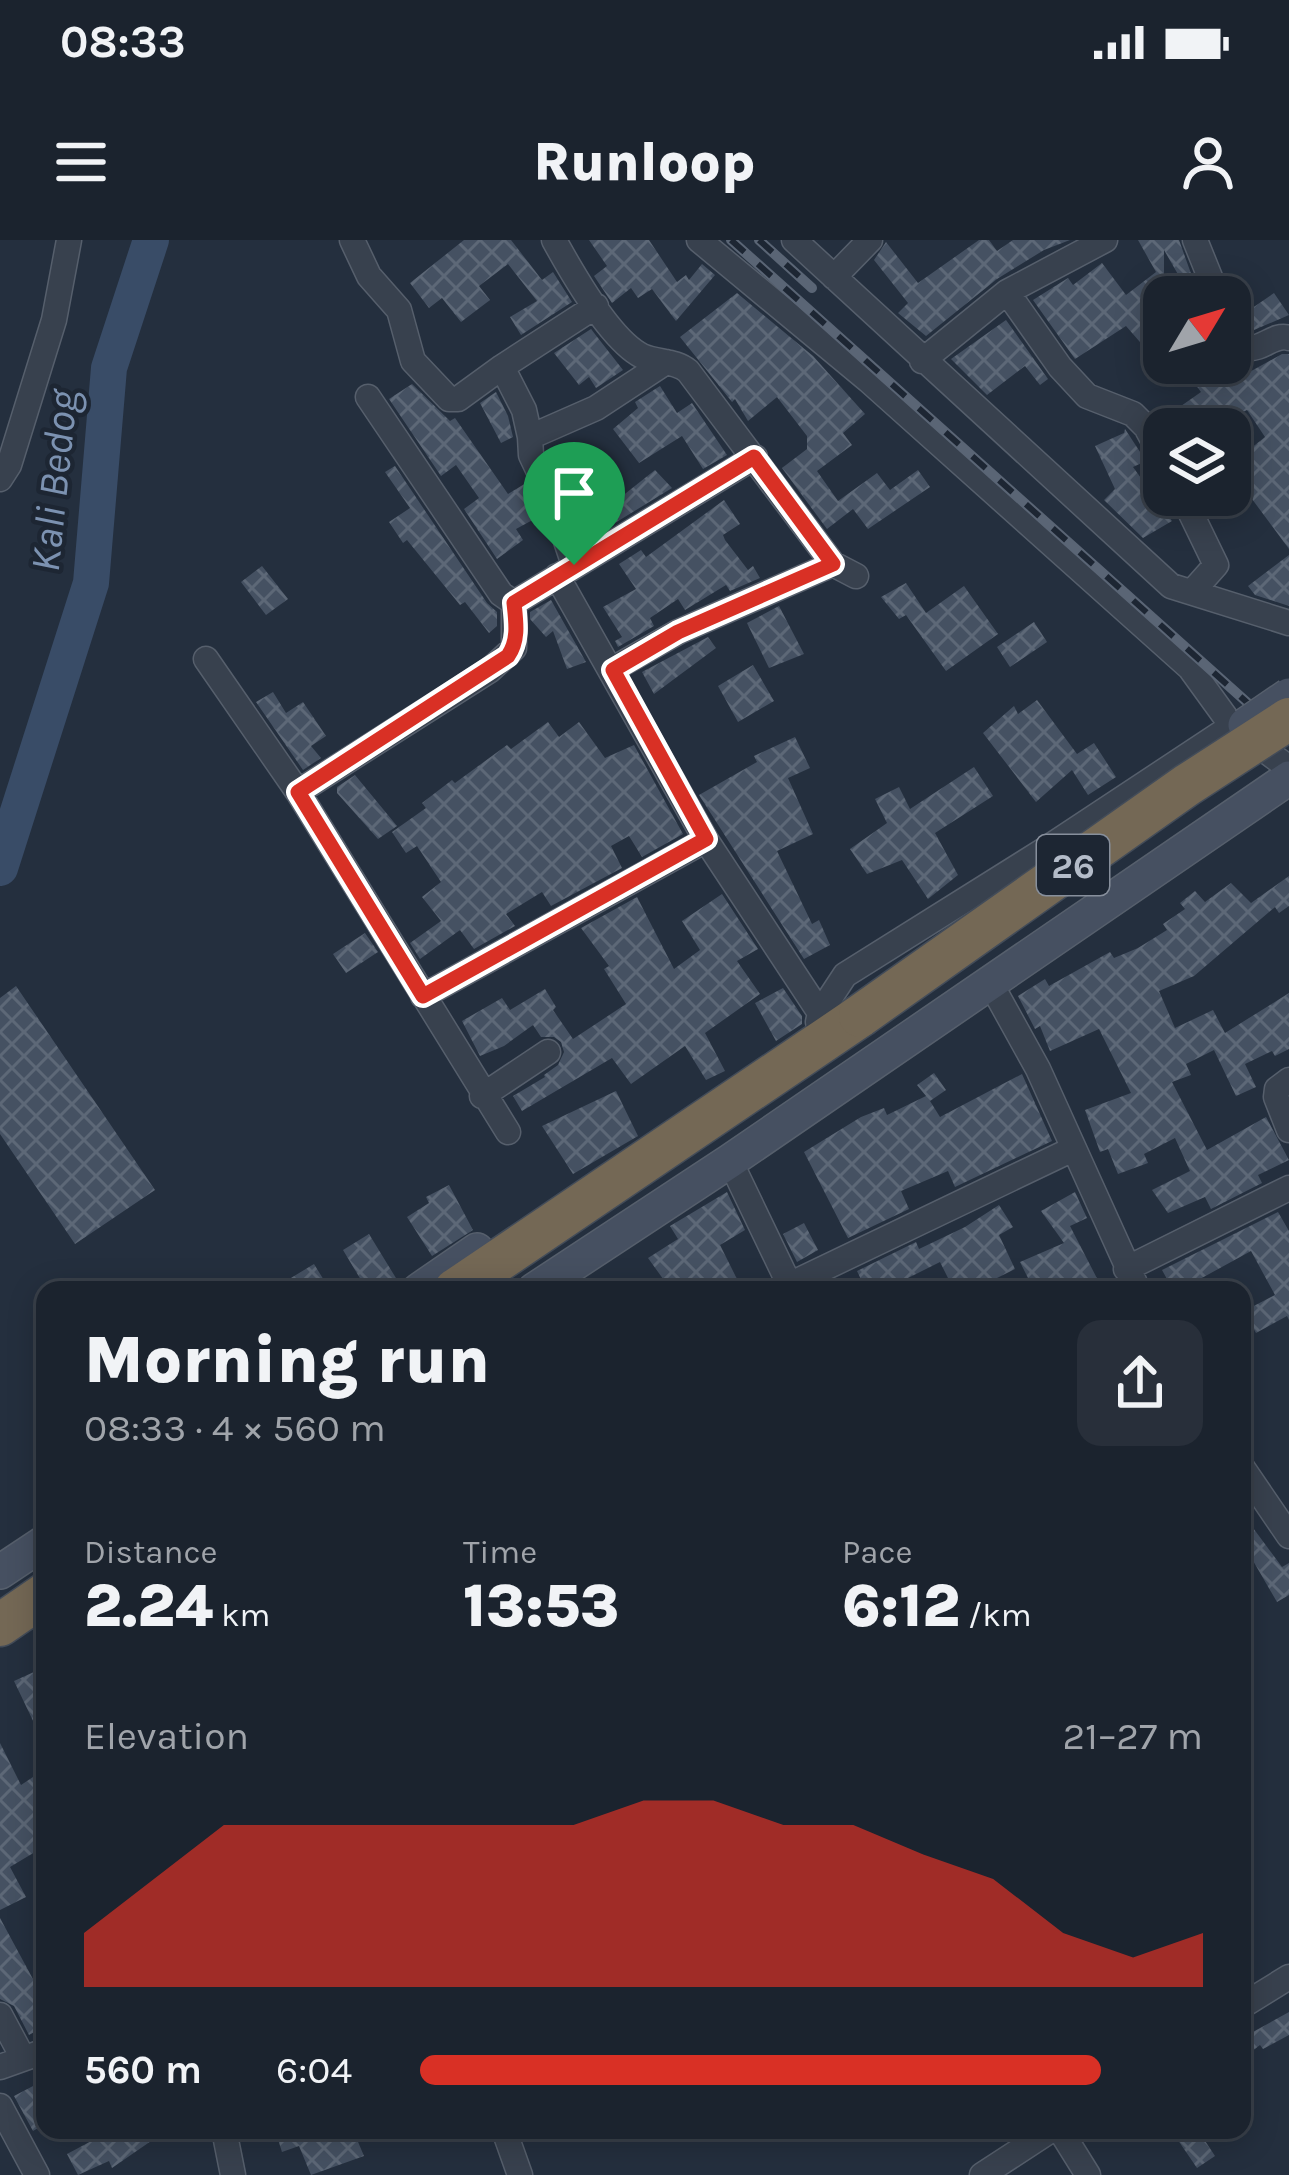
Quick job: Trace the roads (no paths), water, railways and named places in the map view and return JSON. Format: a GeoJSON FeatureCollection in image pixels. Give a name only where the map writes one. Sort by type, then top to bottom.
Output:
{"type":"FeatureCollection","features":[{"type":"Feature","properties":{"kind":"highway","name":"26"},"geometry":{"type":"LineString","coordinates":[[511,1281],[1187,785],[1289,719]]}},
{"type":"Feature","properties":{"kind":"highway","name":"26"},"geometry":{"type":"LineString","coordinates":[[447,1281],[847,1035],[1289,749]]}},
{"type":"Feature","properties":{"kind":"highway"},"geometry":{"type":"LineString","coordinates":[[0,1594],[36,1570]]}},
{"type":"Feature","properties":{"kind":"highway"},"geometry":{"type":"LineString","coordinates":[[0,1624],[36,1600]]}},
{"type":"Feature","properties":{"kind":"street"},"geometry":{"type":"LineString","coordinates":[[0,479],[9,465],[54,320],[69,240]]}},
{"type":"Feature","properties":{"kind":"street"},"geometry":{"type":"LineString","coordinates":[[554,240],[596,306],[635,351],[688,370],[844,570],[678,632],[613,670]]}},
{"type":"Feature","properties":{"kind":"street"},"geometry":{"type":"LineString","coordinates":[[699,240],[868,380],[1190,668],[1232,726],[1289,768]]}},
{"type":"Feature","properties":{"kind":"street"},"geometry":{"type":"LineString","coordinates":[[794,240],[1171,586],[1289,623]]}},
{"type":"Feature","properties":{"kind":"street"},"geometry":{"type":"LineString","coordinates":[[833,277],[870,240]]}},
{"type":"Feature","properties":{"kind":"street"},"geometry":{"type":"LineString","coordinates":[[922,361],[1007,292],[1106,240]]}},
{"type":"Feature","properties":{"kind":"street"},"geometry":{"type":"LineString","coordinates":[[1196,240],[1210,276]]}},
{"type":"Feature","properties":{"kind":"street"},"geometry":{"type":"LineString","coordinates":[[358,243],[369,276],[399,310],[413,361],[449,399],[458,399],[596,306]]}},
{"type":"Feature","properties":{"kind":"street"},"geometry":{"type":"LineString","coordinates":[[1007,292],[1074,382],[1102,405],[1133,414],[1143,424]]}},
{"type":"Feature","properties":{"kind":"street"},"geometry":{"type":"LineString","coordinates":[[1251,349],[1279,337],[1289,338]]}},
{"type":"Feature","properties":{"kind":"street"},"geometry":{"type":"LineString","coordinates":[[530,437],[596,408],[666,362]]}},
{"type":"Feature","properties":{"kind":"street"},"geometry":{"type":"LineString","coordinates":[[502,367],[524,410],[531,454],[552,499],[566,571],[613,670],[706,839],[871,1073],[897,1064],[1289,788]]}},
{"type":"Feature","properties":{"kind":"street"},"geometry":{"type":"LineString","coordinates":[[298,792],[514,648],[514,603],[501,594],[368,397]]}},
{"type":"Feature","properties":{"kind":"street"},"geometry":{"type":"LineString","coordinates":[[514,603],[754,457]]}},
{"type":"Feature","properties":{"kind":"street"},"geometry":{"type":"LineString","coordinates":[[1192,516],[1216,565],[1192,592]]}},
{"type":"Feature","properties":{"kind":"street"},"geometry":{"type":"LineString","coordinates":[[206,659],[298,792],[508,1132]]}},
{"type":"Feature","properties":{"kind":"street"},"geometry":{"type":"LineString","coordinates":[[548,1281],[730,1161],[847,1035],[1289,695]]}},
{"type":"Feature","properties":{"kind":"street"},"geometry":{"type":"LineString","coordinates":[[847,1035],[845,974],[1232,726]]}},
{"type":"Feature","properties":{"kind":"street"},"geometry":{"type":"LineString","coordinates":[[847,1035],[1289,778]]}},
{"type":"Feature","properties":{"kind":"street"},"geometry":{"type":"LineString","coordinates":[[423,996],[706,839]]}},
{"type":"Feature","properties":{"kind":"street"},"geometry":{"type":"LineString","coordinates":[[997,995],[1038,1069],[1132,1279],[1289,1188]]}},
{"type":"Feature","properties":{"kind":"street"},"geometry":{"type":"LineString","coordinates":[[482,1096],[548,1052]]}},
{"type":"Feature","properties":{"kind":"street"},"geometry":{"type":"LineString","coordinates":[[1289,1080],[1277,1089],[1276,1096],[1289,1130]]}},
{"type":"Feature","properties":{"kind":"street"},"geometry":{"type":"LineString","coordinates":[[805,1281],[1073,1149]]}},
{"type":"Feature","properties":{"kind":"street"},"geometry":{"type":"LineString","coordinates":[[730,1161],[788,1281]]}},
{"type":"Feature","properties":{"kind":"street"},"geometry":{"type":"LineString","coordinates":[[1251,1480],[1289,1536]]}},
{"type":"Feature","properties":{"kind":"street"},"geometry":{"type":"LineString","coordinates":[[0,1572],[36,1548]]}},
{"type":"Feature","properties":{"kind":"street"},"geometry":{"type":"LineString","coordinates":[[0,1647],[36,1624]]}},
{"type":"Feature","properties":{"kind":"street"},"geometry":{"type":"LineString","coordinates":[[1251,2000],[1289,1977]]}},
{"type":"Feature","properties":{"kind":"street"},"geometry":{"type":"LineString","coordinates":[[0,2015],[23,2058]]}},
{"type":"Feature","properties":{"kind":"street"},"geometry":{"type":"LineString","coordinates":[[0,2106],[37,2175]]}},
{"type":"Feature","properties":{"kind":"street"},"geometry":{"type":"LineString","coordinates":[[226,2139],[233,2175]]}},
{"type":"Feature","properties":{"kind":"street"},"geometry":{"type":"LineString","coordinates":[[507,2139],[520,2175]]}},
{"type":"Feature","properties":{"kind":"street"},"geometry":{"type":"LineString","coordinates":[[982,2175],[1037,2139]]}},
{"type":"Feature","properties":{"kind":"street"},"geometry":{"type":"LineString","coordinates":[[1066,2139],[1088,2175]]}},
{"type":"Feature","properties":{"kind":"waterway","name":"Kali Bedog"},"geometry":{"type":"LineString","coordinates":[[0,868],[91,583],[109,368],[151,240]]}},
{"type":"Feature","properties":{"kind":"railway"},"geometry":{"type":"LineString","coordinates":[[731,240],[1289,740]]}},
{"type":"Feature","properties":{"kind":"railway"},"geometry":{"type":"LineString","coordinates":[[759,240],[812,288]]}}]}
